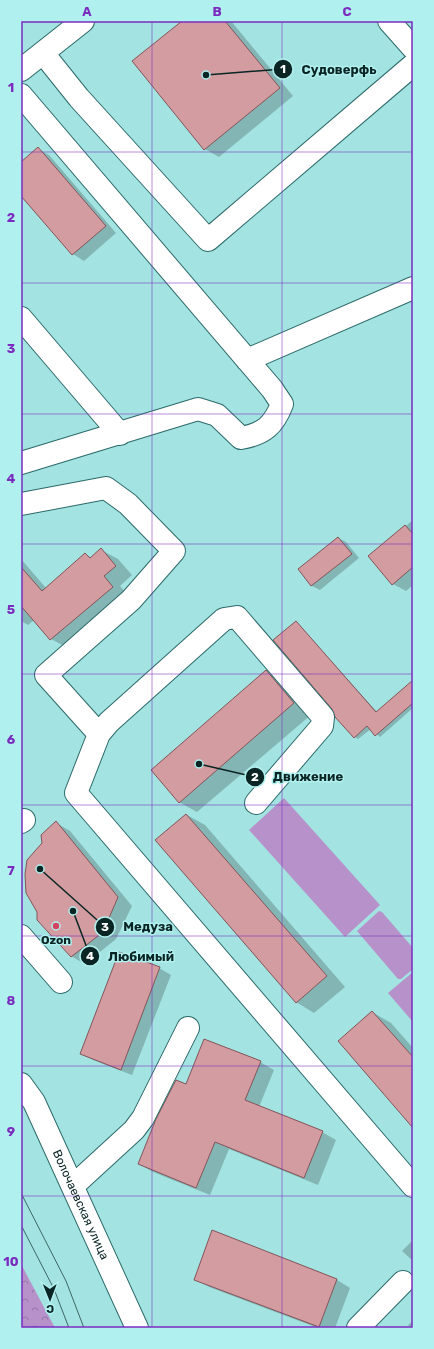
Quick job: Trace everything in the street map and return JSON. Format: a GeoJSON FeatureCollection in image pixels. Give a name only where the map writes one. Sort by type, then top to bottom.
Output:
{"type":"FeatureCollection","features":[{"type":"Feature","properties":{"kind":"main road"},"geometry":{"type":"LineString","coordinates":[[21,70],[83,21]]}},
{"type":"Feature","properties":{"kind":"main road"},"geometry":{"type":"LineString","coordinates":[[389,21],[413,48]]}},
{"type":"Feature","properties":{"kind":"main road"},"geometry":{"type":"LineString","coordinates":[[43,53],[79,98],[208,240],[413,65]]}},
{"type":"Feature","properties":{"kind":"main road"},"geometry":{"type":"LineString","coordinates":[[21,95],[272,389],[282,404],[276,419],[256,435],[241,438],[217,416],[198,409],[21,463]]}},
{"type":"Feature","properties":{"kind":"main road"},"geometry":{"type":"LineString","coordinates":[[247,360],[413,288]]}},
{"type":"Feature","properties":{"kind":"main road"},"geometry":{"type":"LineString","coordinates":[[21,318],[120,434]]}},
{"type":"Feature","properties":{"kind":"main road"},"geometry":{"type":"LineString","coordinates":[[21,504],[106,488],[128,504],[174,551],[132,600],[46,675],[99,734]]}},
{"type":"Feature","properties":{"kind":"main road"},"geometry":{"type":"LineString","coordinates":[[256,803],[322,726],[324,721],[323,717],[238,617],[224,619],[109,722],[99,734],[76,793],[413,1186]]}},
{"type":"Feature","properties":{"kind":"main road"},"geometry":{"type":"LineString","coordinates":[[21,936],[61,982]]}},
{"type":"Feature","properties":{"kind":"main road"},"geometry":{"type":"LineString","coordinates":[[73,1186],[134,1130],[143,1118],[188,1028]]}},
{"type":"Feature","properties":{"kind":"main road","name":"Волочаевская улица"},"geometry":{"type":"LineString","coordinates":[[21,1084],[34,1102],[137,1328]]}},
{"type":"Feature","properties":{"kind":"main road"},"geometry":{"type":"LineString","coordinates":[[358,1328],[402,1282]]}},
{"type":"Feature","properties":{"kind":"green space"},"geometry":{"type":"Polygon","coordinates":[[[284,798],[380,905],[345,937],[249,830],[284,798]]]}},
{"type":"Feature","properties":{"kind":"green space"},"geometry":{"type":"Polygon","coordinates":[[[379,911],[382,912],[413,948],[413,969],[401,979],[398,979],[357,931],[379,911]]]}},
{"type":"Feature","properties":{"kind":"green space"},"geometry":{"type":"Polygon","coordinates":[[[413,972],[413,1022],[388,993],[413,972]]]}},
{"type":"Feature","properties":{"kind":"green space"},"geometry":{"type":"Polygon","coordinates":[[[21,1264],[55,1328],[21,1328],[21,1264]]]}},
{"type":"Feature","properties":{"kind":"building"},"geometry":{"type":"Polygon","coordinates":[[[182,21],[225,21],[280,88],[204,150],[132,61],[182,21]]]}},
{"type":"Feature","properties":{"kind":"building"},"geometry":{"type":"Polygon","coordinates":[[[38,147],[106,226],[72,255],[21,196],[21,162],[38,147]]]}},
{"type":"Feature","properties":{"kind":"building"},"geometry":{"type":"Polygon","coordinates":[[[405,525],[413,534],[413,567],[392,585],[368,556],[405,525]]]}},
{"type":"Feature","properties":{"kind":"building"},"geometry":{"type":"Polygon","coordinates":[[[338,537],[352,554],[311,586],[298,569],[338,537]]]}},
{"type":"Feature","properties":{"kind":"building"},"geometry":{"type":"Polygon","coordinates":[[[101,548],[116,566],[104,576],[113,587],[50,640],[21,606],[21,567],[42,591],[85,553],[90,558],[101,548]]]}},
{"type":"Feature","properties":{"kind":"building"},"geometry":{"type":"Polygon","coordinates":[[[296,621],[376,712],[413,680],[413,703],[375,736],[367,726],[354,738],[335,717],[332,709],[273,640],[296,621]]]}},
{"type":"Feature","properties":{"kind":"building"},"geometry":{"type":"Polygon","coordinates":[[[266,670],[294,703],[179,803],[151,770],[266,670]]]}},
{"type":"Feature","properties":{"kind":"building"},"geometry":{"type":"Polygon","coordinates":[[[186,814],[327,976],[296,1003],[155,840],[186,814]]]}},
{"type":"Feature","properties":{"kind":"building"},"geometry":{"type":"Polygon","coordinates":[[[56,821],[118,897],[103,932],[71,957],[37,920],[37,912],[26,893],[25,874],[27,860],[42,843],[41,835],[56,821]]]}},
{"type":"Feature","properties":{"kind":"building"},"geometry":{"type":"Polygon","coordinates":[[[119,952],[160,967],[121,1070],[80,1054],[119,952]]]}},
{"type":"Feature","properties":{"kind":"building"},"geometry":{"type":"Polygon","coordinates":[[[372,1011],[413,1057],[413,1128],[338,1041],[372,1011]]]}},
{"type":"Feature","properties":{"kind":"building"},"geometry":{"type":"Polygon","coordinates":[[[204,1039],[261,1061],[245,1100],[323,1131],[304,1178],[215,1142],[196,1188],[138,1164],[156,1119],[176,1080],[186,1084],[204,1039]]]}},
{"type":"Feature","properties":{"kind":"building"},"geometry":{"type":"Polygon","coordinates":[[[212,1230],[337,1279],[319,1327],[194,1280],[212,1230]]]}},
{"type":"Feature","properties":{"kind":"tram line"},"geometry":{"type":"LineString","coordinates":[[21,1193],[66,1281],[84,1328]]}},
{"type":"Feature","properties":{"kind":"tram line"},"geometry":{"type":"LineString","coordinates":[[21,1225],[54,1289],[69,1328]]}},
{"type":"Feature","properties":{"kind":"place","name":"Судоверфь"},"geometry":{"type":"Point","coordinates":[206,75]}},
{"type":"Feature","properties":{"kind":"place","name":"Движение"},"geometry":{"type":"Point","coordinates":[199,764]}},
{"type":"Feature","properties":{"kind":"place","name":"Медуза"},"geometry":{"type":"Point","coordinates":[40,869]}},
{"type":"Feature","properties":{"kind":"place","name":"Любимый"},"geometry":{"type":"Point","coordinates":[73,911]}},
{"type":"Feature","properties":{"kind":"place","name":"Ozon"},"geometry":{"type":"Point","coordinates":[56,926]}}]}
